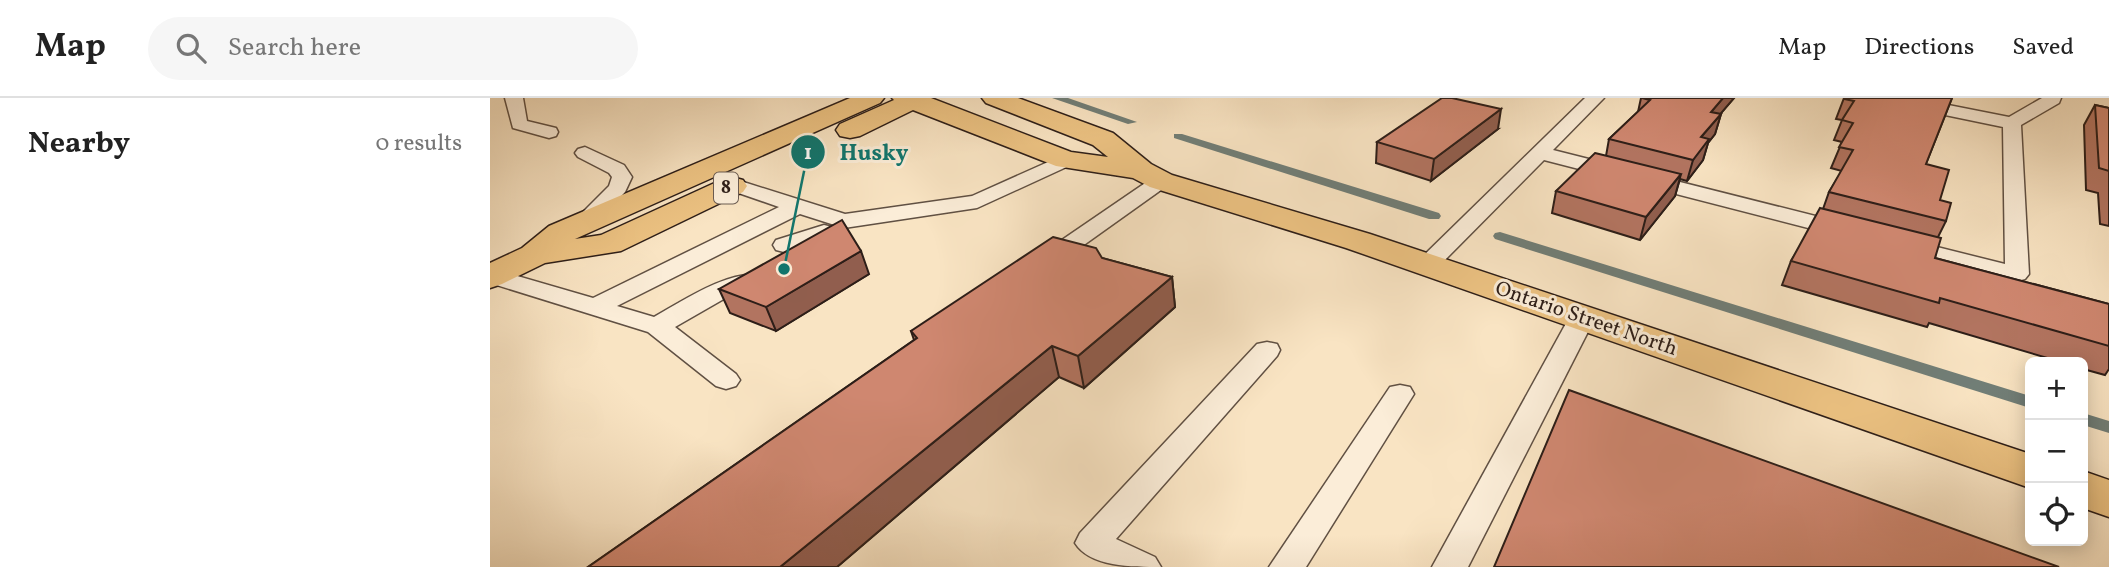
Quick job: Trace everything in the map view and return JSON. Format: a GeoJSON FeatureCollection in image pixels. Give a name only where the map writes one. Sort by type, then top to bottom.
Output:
{"type":"FeatureCollection","features":[{"type":"Feature","properties":{"kind":"main road","name":"8"},"geometry":{"type":"LineString","coordinates":[[491,276],[534,255],[561,233],[871,98]]}},
{"type":"Feature","properties":{"kind":"main road","name":"Ontario Street North"},"geometry":{"type":"LineString","coordinates":[[995,98],[1103,139],[1151,176]]}},
{"type":"Feature","properties":{"kind":"main road","name":"8"},"geometry":{"type":"LineString","coordinates":[[534,255],[609,244],[912,99]]}},
{"type":"Feature","properties":{"kind":"main road","name":"Ontario Street North"},"geometry":{"type":"LineString","coordinates":[[912,99],[1066,160],[1151,176],[1358,241],[2025,469]]}},
{"type":"Feature","properties":{"kind":"main road"},"geometry":{"type":"LineString","coordinates":[[2088,491],[2109,499]]}},
{"type":"Feature","properties":{"kind":"lane"},"geometry":{"type":"LineString","coordinates":[[514,98],[519,124],[549,132]]}},
{"type":"Feature","properties":{"kind":"lane"},"geometry":{"type":"LineString","coordinates":[[1427,265],[1595,98]]}},
{"type":"Feature","properties":{"kind":"lane"},"geometry":{"type":"LineString","coordinates":[[1887,98],[2012,124],[2053,99]]}},
{"type":"Feature","properties":{"kind":"lane"},"geometry":{"type":"LineString","coordinates":[[1540,153],[2017,274],[2012,124]]}},
{"type":"Feature","properties":{"kind":"lane"},"geometry":{"type":"LineString","coordinates":[[583,223],[618,188],[622,177],[617,169],[585,153]]}},
{"type":"Feature","properties":{"kind":"lane"},"geometry":{"type":"LineString","coordinates":[[785,246],[824,232],[844,221],[977,202],[1066,160]]}},
{"type":"Feature","properties":{"kind":"lane"},"geometry":{"type":"LineString","coordinates":[[1024,276],[1151,176]]}},
{"type":"Feature","properties":{"kind":"lane"},"geometry":{"type":"LineString","coordinates":[[734,185],[844,221]]}},
{"type":"Feature","properties":{"kind":"lane"},"geometry":{"type":"LineString","coordinates":[[595,307],[798,206]]}},
{"type":"Feature","properties":{"kind":"lane"},"geometry":{"type":"LineString","coordinates":[[811,253],[824,232]]}},
{"type":"Feature","properties":{"kind":"lane"},"geometry":{"type":"LineString","coordinates":[[720,291],[750,264]]}},
{"type":"Feature","properties":{"kind":"lane"},"geometry":{"type":"LineString","coordinates":[[657,326],[720,291],[776,274]]}},
{"type":"Feature","properties":{"kind":"lane"},"geometry":{"type":"LineString","coordinates":[[491,276],[657,326],[726,380]]}},
{"type":"Feature","properties":{"kind":"lane"},"geometry":{"type":"LineString","coordinates":[[1450,567],[1582,318]]}},
{"type":"Feature","properties":{"kind":"lane"},"geometry":{"type":"LineString","coordinates":[[1143,567],[1092,543],[1267,350]]}},
{"type":"Feature","properties":{"kind":"lane"},"geometry":{"type":"LineString","coordinates":[[1287,567],[1400,394]]}},
{"type":"Feature","properties":{"kind":"building"},"geometry":{"type":"Polygon","coordinates":[[[1442,98],[1501,109],[1434,159],[1377,142],[1442,98]]]}},
{"type":"Feature","properties":{"kind":"building"},"geometry":{"type":"Polygon","coordinates":[[[1642,98],[1723,98],[1711,112],[1721,114],[1701,137],[1709,139],[1693,160],[1609,139],[1650,100],[1642,98]]]}},
{"type":"Feature","properties":{"kind":"building"},"geometry":{"type":"Polygon","coordinates":[[[1844,98],[1952,98],[1926,164],[1949,170],[1940,200],[1951,203],[1946,221],[1829,192],[1853,150],[1839,147],[1853,123],[1842,120],[1854,101],[1844,98]]]}},
{"type":"Feature","properties":{"kind":"building"},"geometry":{"type":"Polygon","coordinates":[[[2095,105],[2109,108],[2109,171],[2099,168],[2095,105]]]}},
{"type":"Feature","properties":{"kind":"building"},"geometry":{"type":"Polygon","coordinates":[[[1595,153],[1681,174],[1646,217],[1556,191],[1595,153]]]}},
{"type":"Feature","properties":{"kind":"building"},"geometry":{"type":"Polygon","coordinates":[[[1820,208],[1941,238],[1935,258],[2109,304],[2109,346],[1940,298],[1939,303],[1791,261],[1820,208]]]}},
{"type":"Feature","properties":{"kind":"building"},"geometry":{"type":"Polygon","coordinates":[[[842,220],[861,251],[766,307],[719,289],[842,220]]]}},
{"type":"Feature","properties":{"kind":"building"},"geometry":{"type":"Polygon","coordinates":[[[1053,237],[1096,248],[1102,258],[1172,277],[1078,356],[1052,346],[780,567],[588,567],[917,338],[911,331],[1053,237]]]}},
{"type":"Feature","properties":{"kind":"building"},"geometry":{"type":"Polygon","coordinates":[[[1569,390],[2059,567],[1494,567],[1569,390]]]}},
{"type":"Feature","properties":{"kind":"waterway"},"geometry":{"type":"LineString","coordinates":[[1057,98],[1132,122]]}},
{"type":"Feature","properties":{"kind":"waterway"},"geometry":{"type":"LineString","coordinates":[[1178,136],[1434,216]]}},
{"type":"Feature","properties":{"kind":"waterway"},"geometry":{"type":"LineString","coordinates":[[1500,236],[2025,400]]}},
{"type":"Feature","properties":{"kind":"waterway"},"geometry":{"type":"LineString","coordinates":[[2086,420],[2109,427]]}},
{"type":"Feature","properties":{"kind":"place","name":"Husky"},"geometry":{"type":"Point","coordinates":[784,269]}}]}
